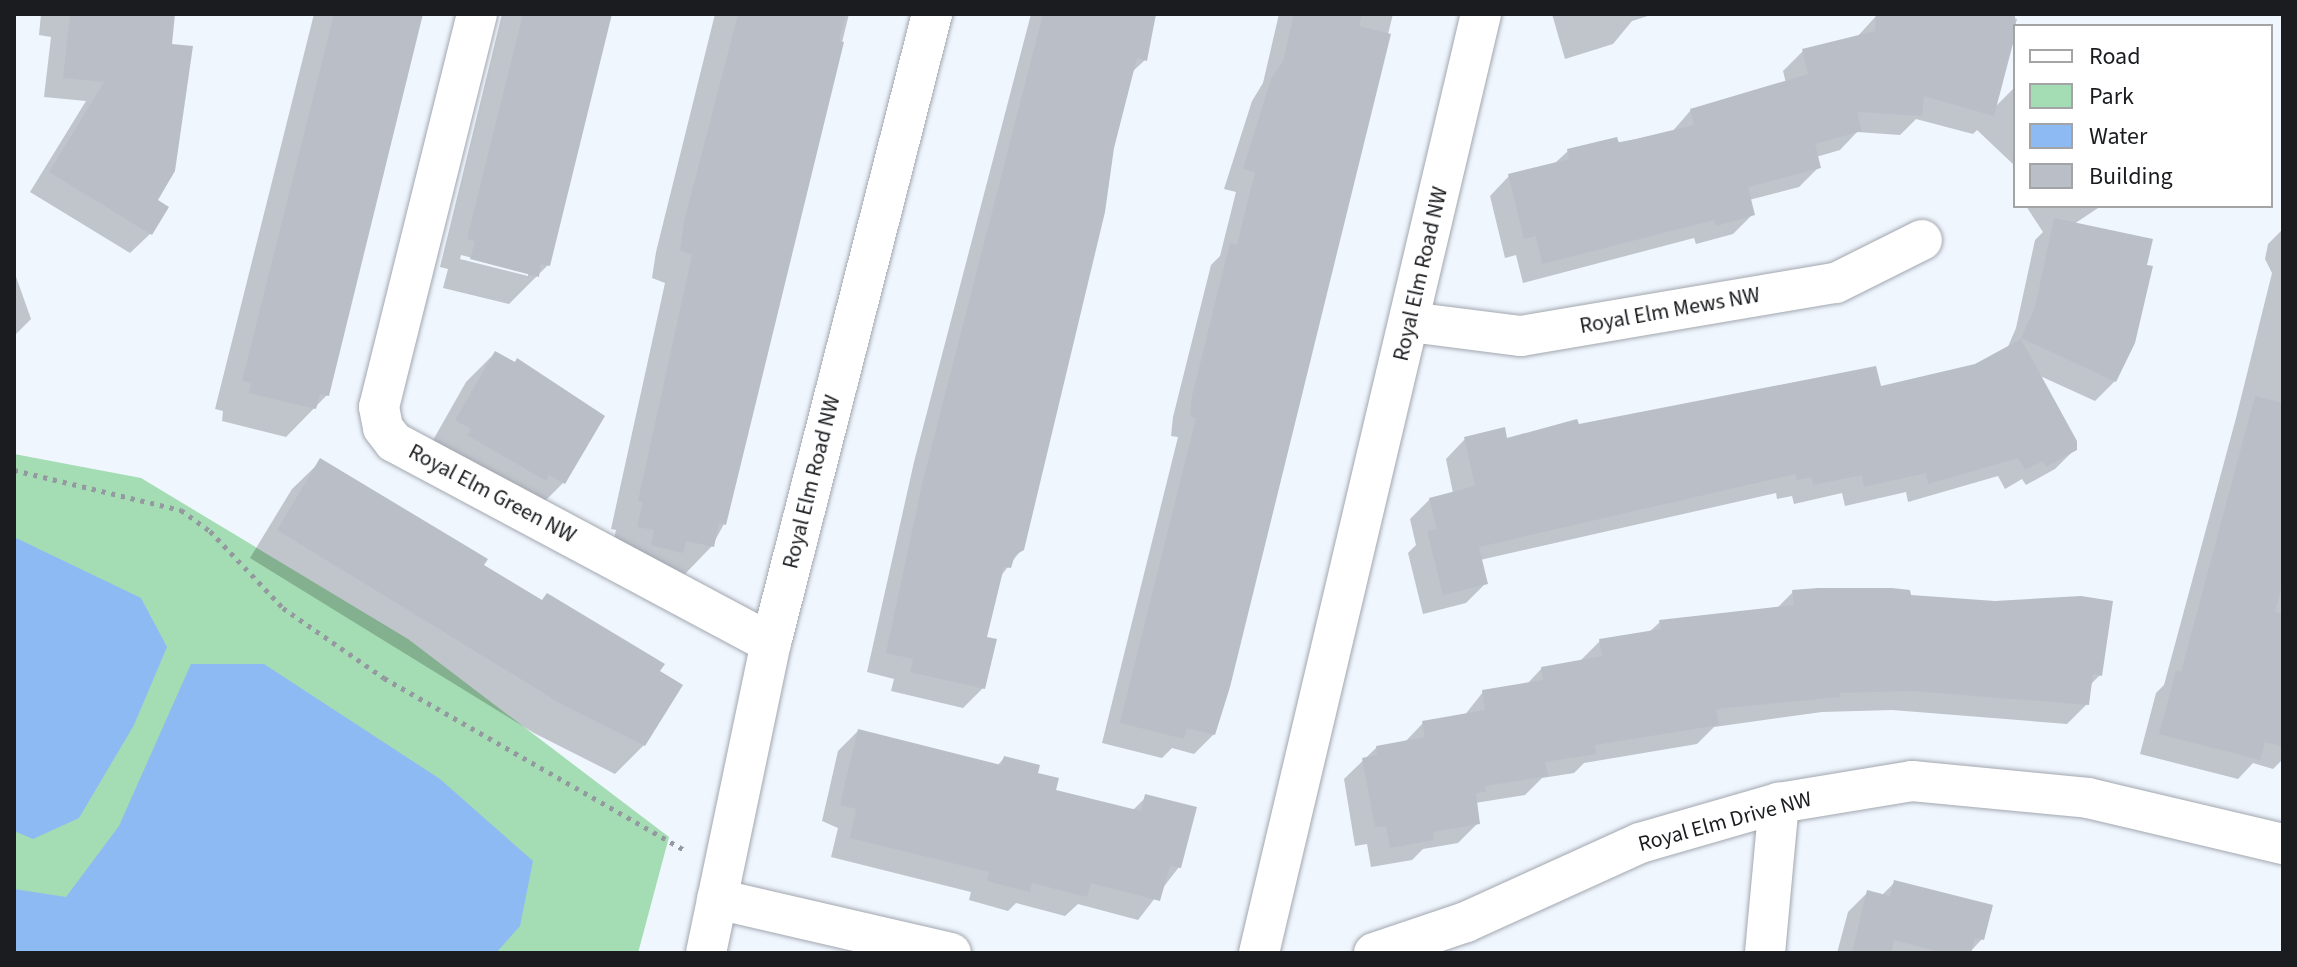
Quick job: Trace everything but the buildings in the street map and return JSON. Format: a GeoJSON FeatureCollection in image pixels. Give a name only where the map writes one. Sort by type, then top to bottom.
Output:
{"type":"FeatureCollection","features":[{"type":"Feature","properties":{"kind":"street","name":"Royal Elm Green NW"},"geometry":{"type":"LineString","coordinates":[[477,14],[379,407],[383,428],[394,442],[771,643]]}},
{"type":"Feature","properties":{"kind":"street","name":"Royal Elm Road NW"},"geometry":{"type":"LineString","coordinates":[[706,953],[771,643],[932,14]]}},
{"type":"Feature","properties":{"kind":"street","name":"Royal Elm Road NW"},"geometry":{"type":"LineString","coordinates":[[1259,953],[1481,14]]}},
{"type":"Feature","properties":{"kind":"street","name":"Royal Elm Mews NW"},"geometry":{"type":"LineString","coordinates":[[1410,322],[1521,336],[1836,283],[1922,240]]}},
{"type":"Feature","properties":{"kind":"street","name":"Royal Elm Drive NW"},"geometry":{"type":"LineString","coordinates":[[1374,953],[1466,922],[1640,843],[1779,803],[1912,781],[2088,798],[2283,844]]}},
{"type":"Feature","properties":{"kind":"street"},"geometry":{"type":"LineString","coordinates":[[1765,953],[1779,803]]}},
{"type":"Feature","properties":{"kind":"street"},"geometry":{"type":"LineString","coordinates":[[717,899],[951,953]]}},
{"type":"Feature","properties":{"kind":"path"},"geometry":{"type":"LineString","coordinates":[[14,470],[181,510],[210,531],[283,608],[384,678],[683,849]]}},
{"type":"Feature","properties":{"kind":"green space"},"geometry":{"type":"Polygon","coordinates":[[[14,454],[141,478],[408,639],[669,837],[638,953],[14,953],[14,454]]]}},
{"type":"Feature","properties":{"kind":"water"},"geometry":{"type":"Polygon","coordinates":[[[14,537],[141,598],[167,647],[134,725],[79,818],[33,839],[14,831],[14,537]]]}},
{"type":"Feature","properties":{"kind":"water"},"geometry":{"type":"Polygon","coordinates":[[[191,664],[264,664],[440,779],[533,861],[520,926],[496,953],[14,953],[14,889],[66,897],[119,826],[191,664]]]}}]}
